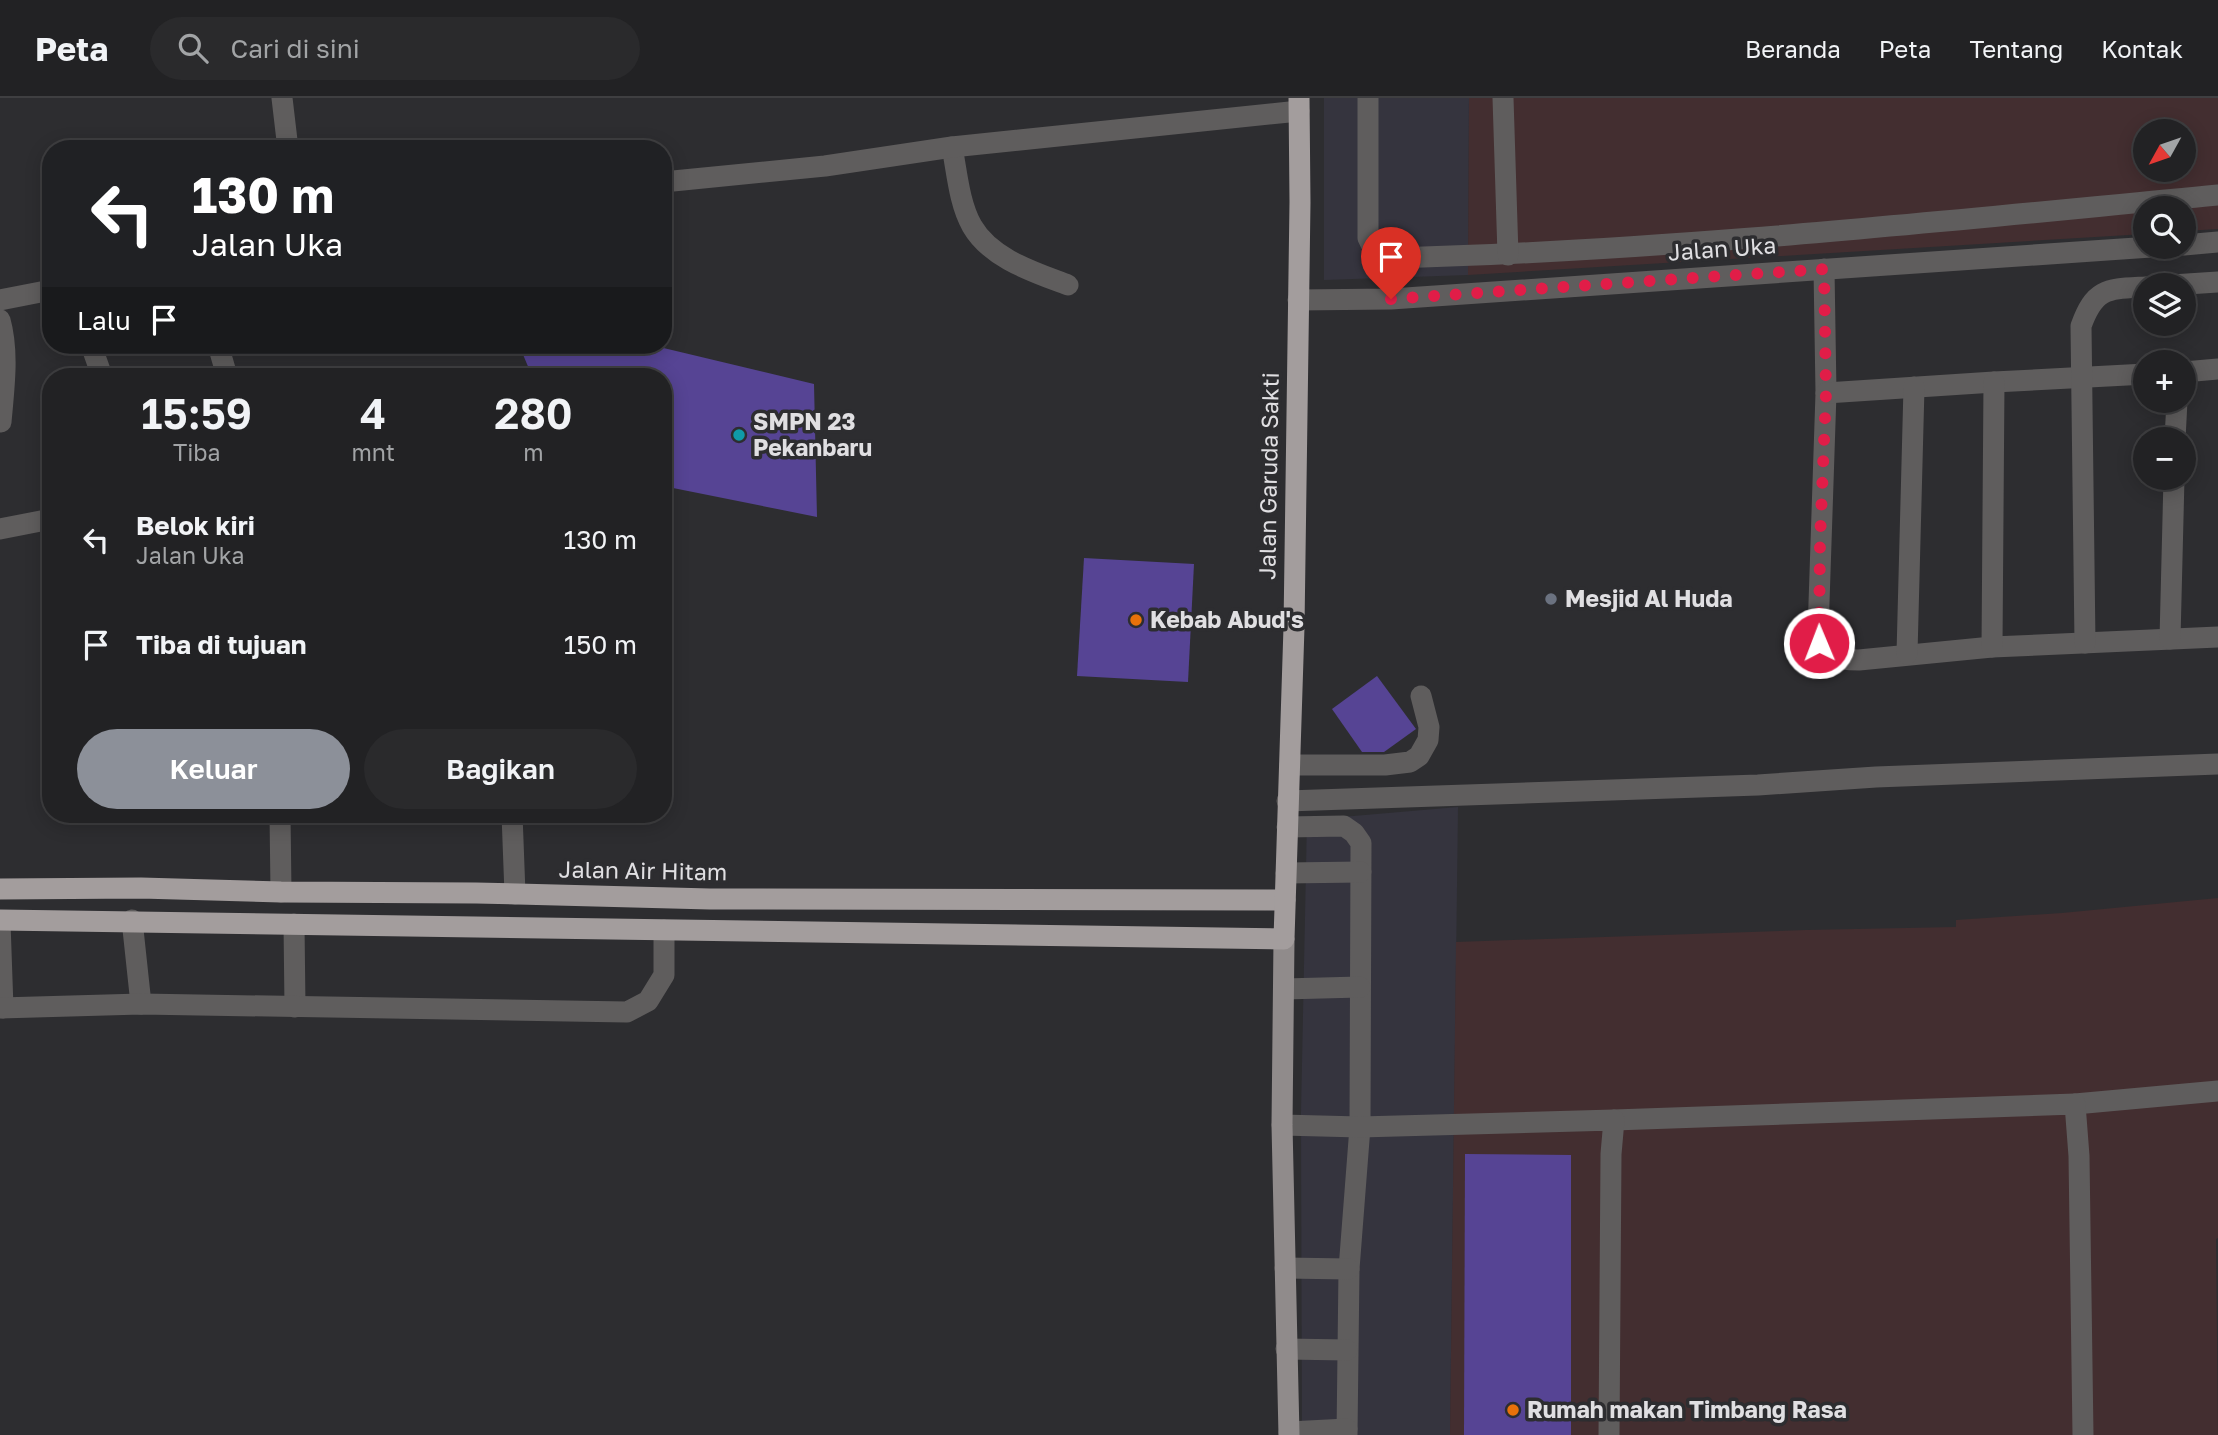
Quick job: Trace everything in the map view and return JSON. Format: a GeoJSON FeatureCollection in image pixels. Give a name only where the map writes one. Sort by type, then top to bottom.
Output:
{"type":"FeatureCollection","features":[{"type":"Feature","properties":{"kind":"highway","name":"Jalan Garuda Sakti"},"geometry":{"type":"LineString","coordinates":[[1284,939],[1290,765],[1299,104]]}},
{"type":"Feature","properties":{"kind":"highway","name":"Jalan Air Hitam"},"geometry":{"type":"LineString","coordinates":[[0,889],[141,888],[710,899],[1284,900]]}},
{"type":"Feature","properties":{"kind":"highway"},"geometry":{"type":"LineString","coordinates":[[0,921],[132,920],[1284,939]]}},
{"type":"Feature","properties":{"kind":"main road"},"geometry":{"type":"LineString","coordinates":[[1284,939],[1282,1125],[1289,1433]]}},
{"type":"Feature","properties":{"kind":"street"},"geometry":{"type":"LineString","coordinates":[[282,98],[287,140]]}},
{"type":"Feature","properties":{"kind":"street"},"geometry":{"type":"LineString","coordinates":[[1368,98],[1368,238],[1372,247],[1382,256],[1391,258],[1508,255],[1778,236],[2218,195]]}},
{"type":"Feature","properties":{"kind":"street"},"geometry":{"type":"LineString","coordinates":[[1503,98],[1508,255]]}},
{"type":"Feature","properties":{"kind":"street"},"geometry":{"type":"LineString","coordinates":[[672,181],[825,166],[1229,108],[1299,104]]}},
{"type":"Feature","properties":{"kind":"street"},"geometry":{"type":"LineString","coordinates":[[952,147],[967,214],[980,236],[999,253],[1028,269],[1068,285]]}},
{"type":"Feature","properties":{"kind":"street"},"geometry":{"type":"LineString","coordinates":[[2196,243],[2218,242]]}},
{"type":"Feature","properties":{"kind":"street","name":"Jalan Uka"},"geometry":{"type":"LineString","coordinates":[[1298,300],[1391,299],[2133,248]]}},
{"type":"Feature","properties":{"kind":"street"},"geometry":{"type":"LineString","coordinates":[[1824,269],[1826,393],[1819,643],[1825,652],[1842,660],[1992,647],[2218,637]]}},
{"type":"Feature","properties":{"kind":"street"},"geometry":{"type":"LineString","coordinates":[[2196,283],[2218,282]]}},
{"type":"Feature","properties":{"kind":"street"},"geometry":{"type":"LineString","coordinates":[[2085,643],[2081,326],[2092,301],[2100,294],[2115,289],[2133,288]]}},
{"type":"Feature","properties":{"kind":"street"},"geometry":{"type":"LineString","coordinates":[[0,300],[42,292]]}},
{"type":"Feature","properties":{"kind":"street"},"geometry":{"type":"LineString","coordinates":[[0,320],[4,333],[5,382],[1,422]]}},
{"type":"Feature","properties":{"kind":"street"},"geometry":{"type":"LineString","coordinates":[[2196,371],[2218,369]]}},
{"type":"Feature","properties":{"kind":"street"},"geometry":{"type":"LineString","coordinates":[[1826,393],[2133,375]]}},
{"type":"Feature","properties":{"kind":"street"},"geometry":{"type":"LineString","coordinates":[[1992,647],[1994,382]]}},
{"type":"Feature","properties":{"kind":"street"},"geometry":{"type":"LineString","coordinates":[[1907,654],[1914,387]]}},
{"type":"Feature","properties":{"kind":"street"},"geometry":{"type":"LineString","coordinates":[[2170,639],[2174,490]]}},
{"type":"Feature","properties":{"kind":"street"},"geometry":{"type":"LineString","coordinates":[[0,529],[42,521]]}},
{"type":"Feature","properties":{"kind":"street"},"geometry":{"type":"LineString","coordinates":[[1290,765],[1372,766],[1410,762],[1419,756],[1428,740],[1429,727],[1422,696]]}},
{"type":"Feature","properties":{"kind":"street"},"geometry":{"type":"LineString","coordinates":[[1287,801],[1758,785],[1876,777],[2218,764]]}},
{"type":"Feature","properties":{"kind":"street"},"geometry":{"type":"LineString","coordinates":[[281,823],[281,892]]}},
{"type":"Feature","properties":{"kind":"street"},"geometry":{"type":"LineString","coordinates":[[512,823],[515,894]]}},
{"type":"Feature","properties":{"kind":"street"},"geometry":{"type":"LineString","coordinates":[[1287,827],[1344,826],[1354,833],[1361,843],[1360,1127],[1349,1269],[1347,1432],[1289,1433]]}},
{"type":"Feature","properties":{"kind":"street"},"geometry":{"type":"LineString","coordinates":[[1286,873],[1361,872]]}},
{"type":"Feature","properties":{"kind":"street"},"geometry":{"type":"LineString","coordinates":[[132,920],[141,1004]]}},
{"type":"Feature","properties":{"kind":"street"},"geometry":{"type":"LineString","coordinates":[[0,921],[2,1008],[141,1004],[627,1012],[648,1002],[664,975],[664,930]]}},
{"type":"Feature","properties":{"kind":"street"},"geometry":{"type":"LineString","coordinates":[[294,924],[295,1007]]}},
{"type":"Feature","properties":{"kind":"street"},"geometry":{"type":"LineString","coordinates":[[1284,989],[1360,987]]}},
{"type":"Feature","properties":{"kind":"street"},"geometry":{"type":"LineString","coordinates":[[1282,1125],[1360,1127],[2075,1104],[2218,1091]]}},
{"type":"Feature","properties":{"kind":"street"},"geometry":{"type":"LineString","coordinates":[[2075,1104],[2079,1156],[2083,1435]]}},
{"type":"Feature","properties":{"kind":"street"},"geometry":{"type":"LineString","coordinates":[[1609,1435],[1611,1154],[1614,1120]]}},
{"type":"Feature","properties":{"kind":"street"},"geometry":{"type":"LineString","coordinates":[[1285,1268],[1349,1269]]}},
{"type":"Feature","properties":{"kind":"street"},"geometry":{"type":"LineString","coordinates":[[1286,1349],[1347,1350]]}},
{"type":"Feature","properties":{"kind":"shaded area"},"geometry":{"type":"Polygon","coordinates":[[[1324,98],[1469,98],[1468,275],[1324,280],[1324,98]]]}},
{"type":"Feature","properties":{"kind":"shaded area"},"geometry":{"type":"Polygon","coordinates":[[[1469,98],[2218,98],[2218,229],[2196,230],[2196,196],[2133,196],[2133,235],[1468,275],[1469,98]]]}},
{"type":"Feature","properties":{"kind":"shaded area"},"geometry":{"type":"Polygon","coordinates":[[[1458,807],[1450,1435],[1302,1435],[1301,1113],[1307,820],[1458,807]]]}},
{"type":"Feature","properties":{"kind":"shaded area"},"geometry":{"type":"Polygon","coordinates":[[[2218,898],[2218,1435],[1450,1435],[1456,942],[1956,927],[1956,920],[2218,898]]]}},
{"type":"Feature","properties":{"kind":"building","name":"SMPN 23 Pekanbaru"},"geometry":{"type":"Polygon","coordinates":[[[672,350],[814,384],[817,517],[672,488],[672,368],[529,368],[523,354],[672,354],[672,350]]]}},
{"type":"Feature","properties":{"kind":"building","name":"Kebab Abud's"},"geometry":{"type":"Polygon","coordinates":[[[1084,558],[1194,564],[1188,682],[1077,676],[1084,558]]]}},
{"type":"Feature","properties":{"kind":"building"},"geometry":{"type":"Polygon","coordinates":[[[1377,676],[1416,729],[1384,752],[1362,752],[1332,709],[1377,676]]]}},
{"type":"Feature","properties":{"kind":"building"},"geometry":{"type":"Polygon","coordinates":[[[1465,1154],[1571,1155],[1571,1435],[1464,1435],[1465,1154]]]}},
{"type":"Feature","properties":{"kind":"place","name":"SMPN 23 Pekanbaru"},"geometry":{"type":"Point","coordinates":[739,435]}},
{"type":"Feature","properties":{"kind":"place","name":"Mesjid Al Huda"},"geometry":{"type":"Point","coordinates":[1551,599]}},
{"type":"Feature","properties":{"kind":"place","name":"Kebab Abud's"},"geometry":{"type":"Point","coordinates":[1136,620]}},
{"type":"Feature","properties":{"kind":"place","name":"Rumah makan Timbang Rasa"},"geometry":{"type":"Point","coordinates":[1513,1410]}},
{"type":"Feature","properties":{"kind":"route"},"geometry":{"type":"LineString","coordinates":[[1391,299],[1824,269],[1826,393],[1819,643]]}}]}
